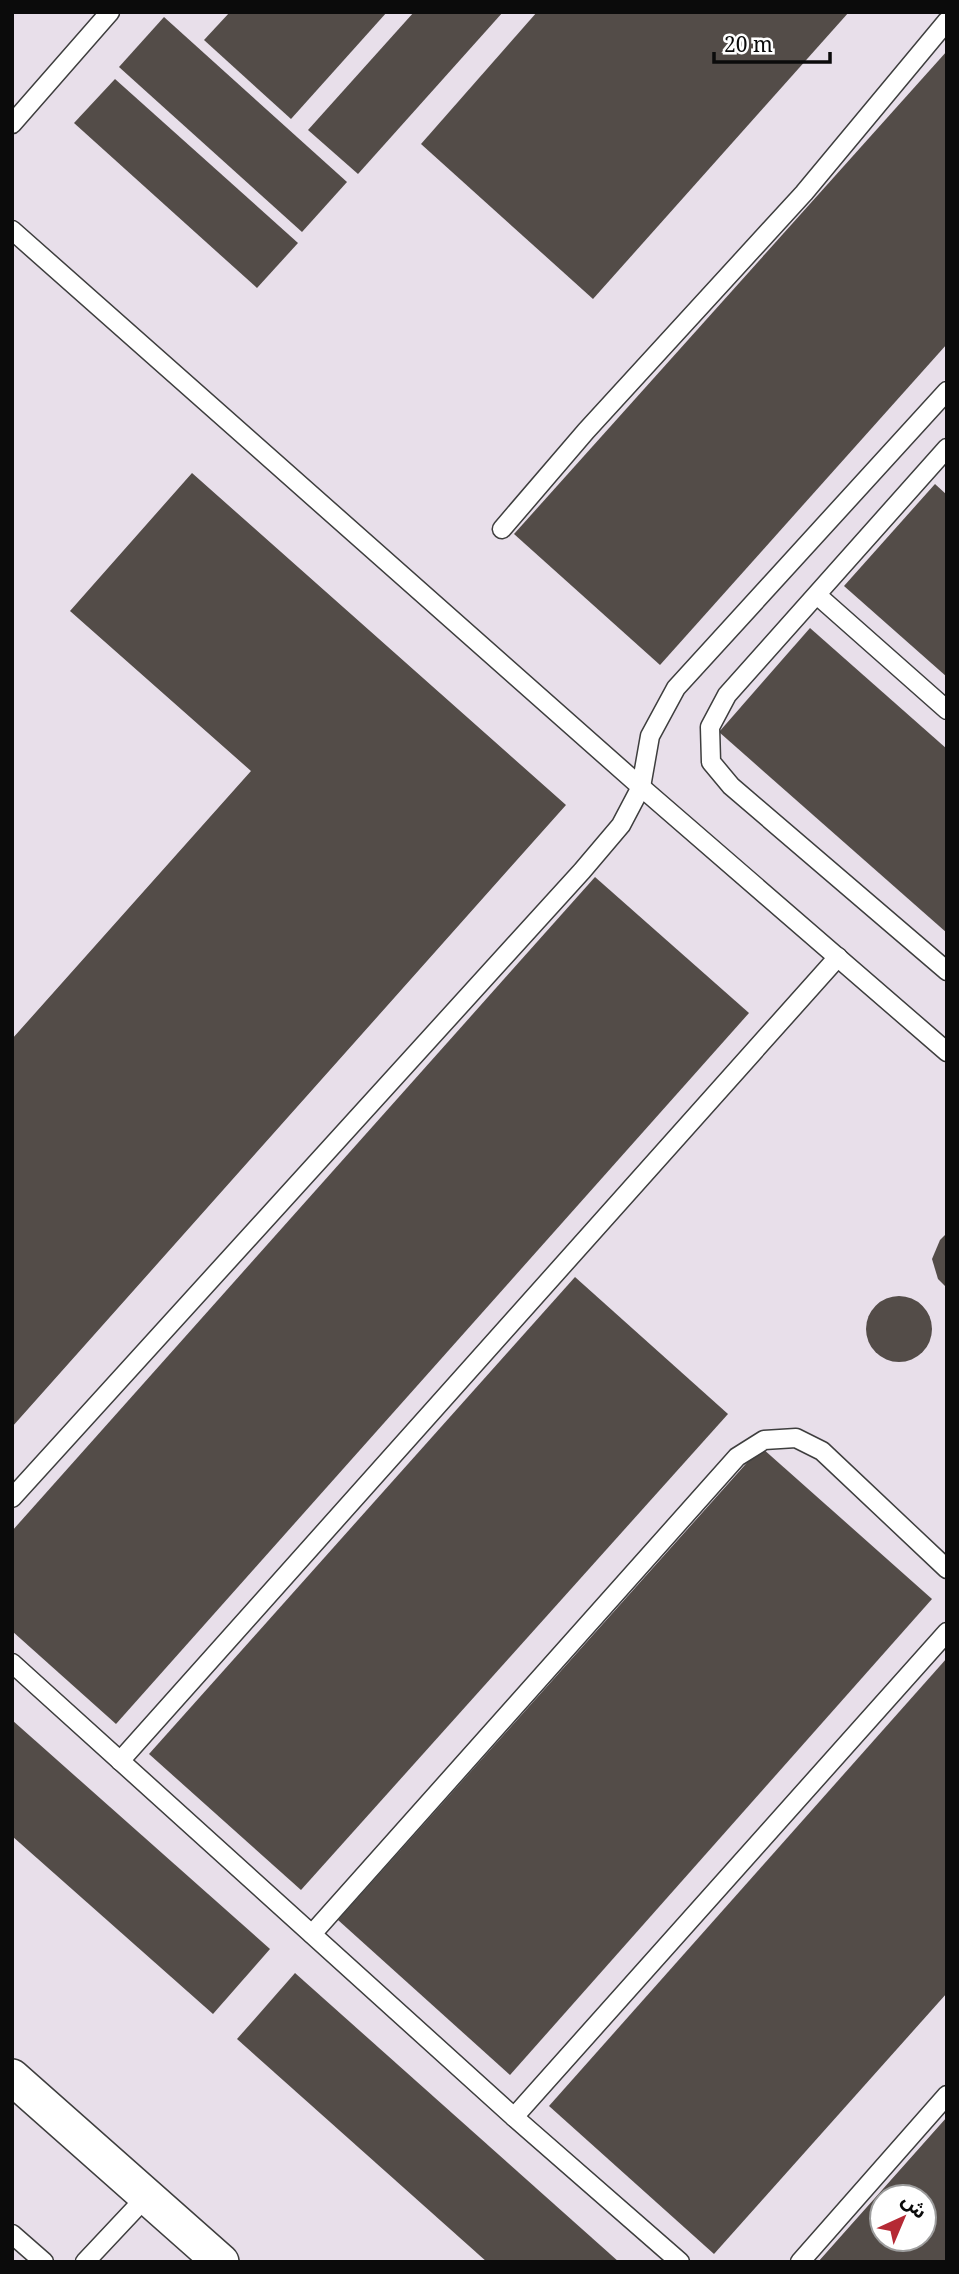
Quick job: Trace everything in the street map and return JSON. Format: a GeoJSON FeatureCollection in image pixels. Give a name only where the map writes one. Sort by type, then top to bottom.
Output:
{"type":"FeatureCollection","features":[{"type":"Feature","properties":{"kind":"street"},"geometry":{"type":"LineString","coordinates":[[12,2077],[221,2262]]}},
{"type":"Feature","properties":{"kind":"lane"},"geometry":{"type":"LineString","coordinates":[[12,124],[110,12]]}},
{"type":"Feature","properties":{"kind":"lane"},"geometry":{"type":"LineString","coordinates":[[502,529],[595,421],[804,193],[947,21]]}},
{"type":"Feature","properties":{"kind":"lane"},"geometry":{"type":"LineString","coordinates":[[12,230],[641,787],[947,1052]]}},
{"type":"Feature","properties":{"kind":"lane"},"geometry":{"type":"LineString","coordinates":[[12,1498],[621,825],[641,787],[650,736],[676,688],[947,391]]}},
{"type":"Feature","properties":{"kind":"lane"},"geometry":{"type":"LineString","coordinates":[[946,451],[727,695],[710,727],[711,762],[732,786],[947,971]]}},
{"type":"Feature","properties":{"kind":"lane"},"geometry":{"type":"LineString","coordinates":[[817,595],[947,710]]}},
{"type":"Feature","properties":{"kind":"lane"},"geometry":{"type":"LineString","coordinates":[[120,1761],[838,957]]}},
{"type":"Feature","properties":{"kind":"lane"},"geometry":{"type":"LineString","coordinates":[[312,1934],[737,1457],[764,1440],[796,1438],[822,1451],[947,1569]]}},
{"type":"Feature","properties":{"kind":"lane"},"geometry":{"type":"LineString","coordinates":[[514,2117],[947,1632]]}},
{"type":"Feature","properties":{"kind":"lane"},"geometry":{"type":"LineString","coordinates":[[12,1663],[514,2117],[680,2262]]}},
{"type":"Feature","properties":{"kind":"lane"},"geometry":{"type":"LineString","coordinates":[[800,2262],[947,2095]]}},
{"type":"Feature","properties":{"kind":"lane"},"geometry":{"type":"LineString","coordinates":[[85,2262],[147,2196]]}},
{"type":"Feature","properties":{"kind":"lane"},"geometry":{"type":"LineString","coordinates":[[12,2234],[44,2262]]}},
{"type":"Feature","properties":{"kind":"shaded area"},"geometry":{"type":"Polygon","coordinates":[[[12,12],[947,12],[947,2262],[12,2262],[12,12]]]}},
{"type":"Feature","properties":{"kind":"building"},"geometry":{"type":"Polygon","coordinates":[[[230,12],[387,12],[291,119],[204,40],[230,12]]]}},
{"type":"Feature","properties":{"kind":"building"},"geometry":{"type":"Polygon","coordinates":[[[414,12],[503,12],[358,174],[308,130],[414,12]]]}},
{"type":"Feature","properties":{"kind":"building"},"geometry":{"type":"Polygon","coordinates":[[[537,12],[849,12],[593,299],[421,144],[537,12]]]}},
{"type":"Feature","properties":{"kind":"building"},"geometry":{"type":"Polygon","coordinates":[[[164,17],[347,182],[302,232],[119,67],[164,17]]]}},
{"type":"Feature","properties":{"kind":"building"},"geometry":{"type":"Polygon","coordinates":[[[947,51],[947,344],[660,665],[514,534],[947,51]]]}},
{"type":"Feature","properties":{"kind":"building"},"geometry":{"type":"Polygon","coordinates":[[[115,79],[298,243],[257,288],[74,123],[115,79]]]}},
{"type":"Feature","properties":{"kind":"building"},"geometry":{"type":"Polygon","coordinates":[[[192,473],[566,805],[12,1427],[12,1039],[251,771],[70,611],[192,473]]]}},
{"type":"Feature","properties":{"kind":"building"},"geometry":{"type":"Polygon","coordinates":[[[935,484],[947,495],[947,677],[844,586],[935,484]]]}},
{"type":"Feature","properties":{"kind":"building"},"geometry":{"type":"Polygon","coordinates":[[[810,628],[947,749],[947,933],[719,732],[810,628]]]}},
{"type":"Feature","properties":{"kind":"building"},"geometry":{"type":"Polygon","coordinates":[[[595,877],[749,1013],[116,1724],[12,1631],[12,1531],[595,877]]]}},
{"type":"Feature","properties":{"kind":"building"},"geometry":{"type":"Polygon","coordinates":[[[947,1233],[947,1288],[938,1279],[932,1259],[940,1240],[947,1233]]]}},
{"type":"Feature","properties":{"kind":"building"},"geometry":{"type":"Polygon","coordinates":[[[575,1277],[728,1414],[301,1890],[149,1754],[575,1277]]]}},
{"type":"Feature","properties":{"kind":"building"},"geometry":{"type":"Polygon","coordinates":[[[892,1296],[906,1296],[918,1301],[927,1310],[932,1329],[930,1342],[923,1353],[906,1362],[892,1362],[880,1357],[871,1348],[866,1336],[866,1322],[871,1310],[880,1301],[892,1296]]]}},
{"type":"Feature","properties":{"kind":"building"},"geometry":{"type":"Polygon","coordinates":[[[761,1447],[932,1599],[510,2075],[338,1920],[761,1447]]]}},
{"type":"Feature","properties":{"kind":"building"},"geometry":{"type":"Polygon","coordinates":[[[947,1658],[947,1993],[714,2254],[549,2106],[947,1658]]]}},
{"type":"Feature","properties":{"kind":"building"},"geometry":{"type":"Polygon","coordinates":[[[12,1720],[270,1949],[213,2014],[12,1836],[12,1720]]]}},
{"type":"Feature","properties":{"kind":"building"},"geometry":{"type":"Polygon","coordinates":[[[295,1973],[619,2262],[487,2262],[237,2039],[295,1973]]]}},
{"type":"Feature","properties":{"kind":"building"},"geometry":{"type":"Polygon","coordinates":[[[947,2117],[947,2259],[944,2262],[818,2262],[868,2206],[868,2253],[938,2253],[938,2183],[888,2183],[947,2117]]]}}]}
